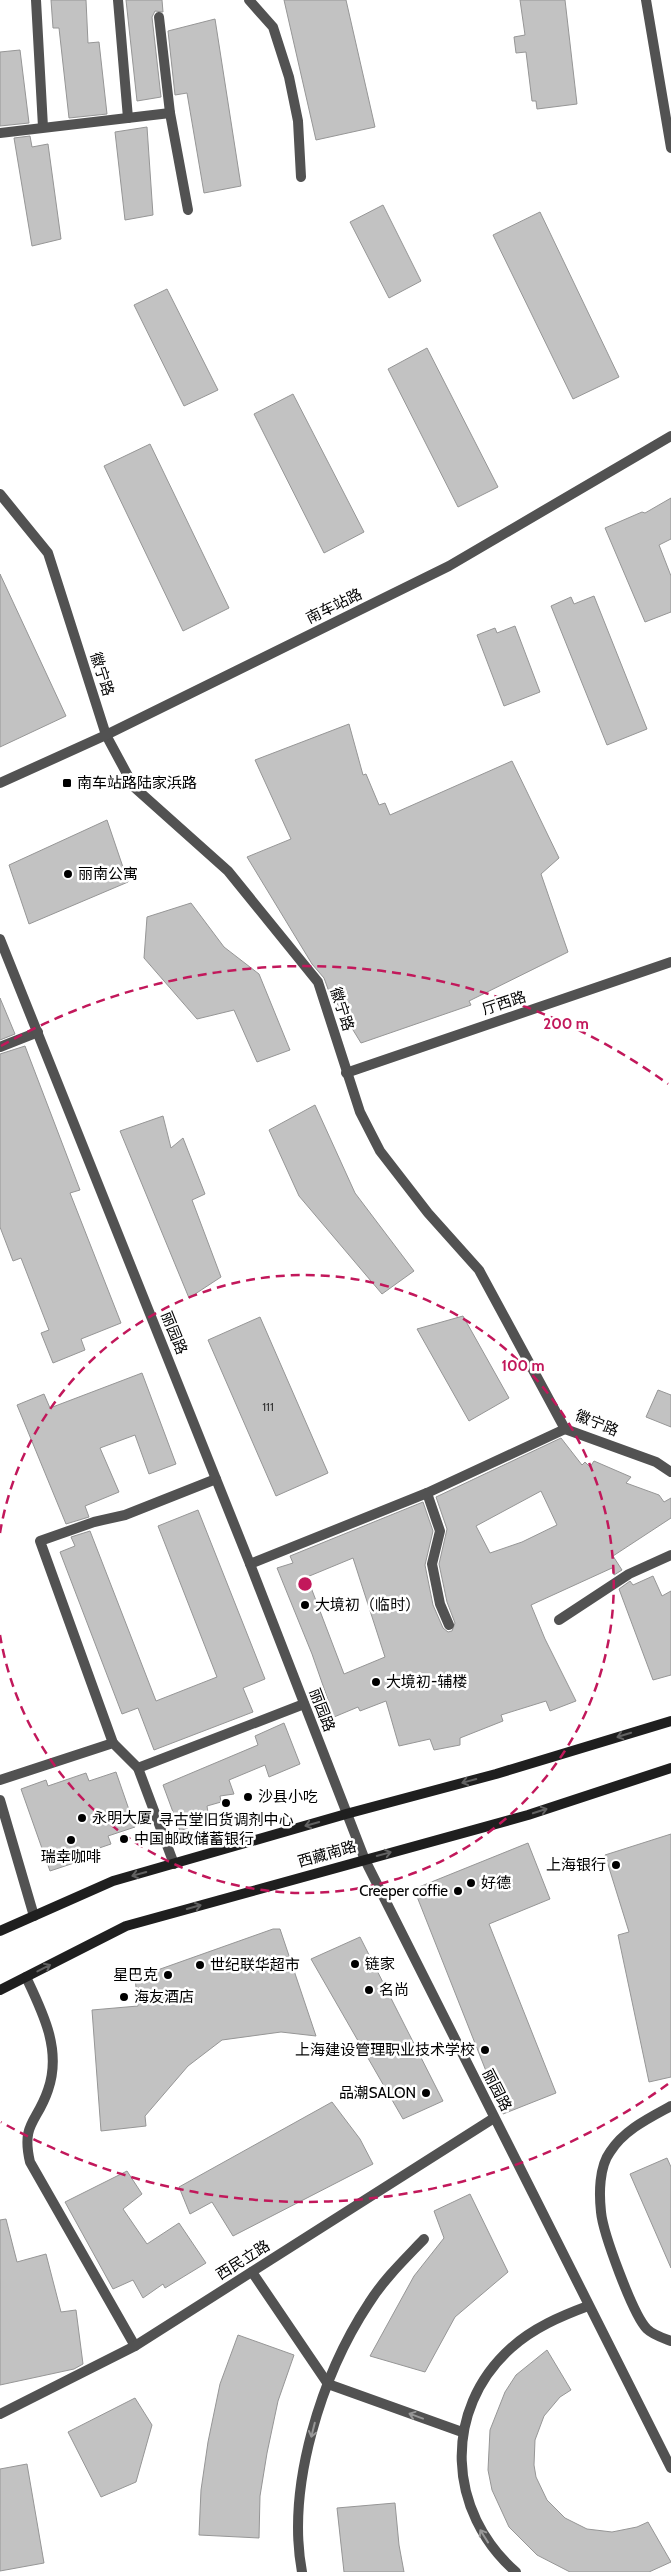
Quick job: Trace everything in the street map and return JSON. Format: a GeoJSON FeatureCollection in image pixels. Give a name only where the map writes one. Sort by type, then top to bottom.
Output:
{"type":"FeatureCollection","features":[{"type":"Feature","properties":{"kind":"main road"},"geometry":{"type":"LineString","coordinates":[[0,1931],[113,1881],[346,1814],[496,1774],[671,1721]]}},
{"type":"Feature","properties":{"kind":"main road","name":"西藏南路"},"geometry":{"type":"LineString","coordinates":[[0,1990],[126,1926],[528,1815],[671,1768]]}},
{"type":"Feature","properties":{"kind":"street"},"geometry":{"type":"LineString","coordinates":[[36,0],[43,127]]}},
{"type":"Feature","properties":{"kind":"street"},"geometry":{"type":"LineString","coordinates":[[118,0],[128,118]]}},
{"type":"Feature","properties":{"kind":"street"},"geometry":{"type":"LineString","coordinates":[[249,0],[273,27],[289,77],[298,121],[302,177]]}},
{"type":"Feature","properties":{"kind":"street"},"geometry":{"type":"LineString","coordinates":[[646,0],[671,148]]}},
{"type":"Feature","properties":{"kind":"street"},"geometry":{"type":"LineString","coordinates":[[159,17],[170,113],[188,210]]}},
{"type":"Feature","properties":{"kind":"street"},"geometry":{"type":"LineString","coordinates":[[0,133],[170,113]]}},
{"type":"Feature","properties":{"kind":"street","name":"南车站路"},"geometry":{"type":"LineString","coordinates":[[0,783],[106,735],[449,566],[671,436]]}},
{"type":"Feature","properties":{"kind":"street","name":"徽宁路"},"geometry":{"type":"LineString","coordinates":[[0,494],[48,554],[106,735],[134,787],[228,871],[318,982],[360,1112],[380,1151],[428,1213],[479,1270],[565,1428],[656,1462],[671,1472]]}},
{"type":"Feature","properties":{"kind":"street","name":"丽园路"},"geometry":{"type":"LineString","coordinates":[[0,939],[250,1564],[365,1860],[671,2468]]}},
{"type":"Feature","properties":{"kind":"street","name":"厅西路"},"geometry":{"type":"LineString","coordinates":[[346,1073],[671,962]]}},
{"type":"Feature","properties":{"kind":"street"},"geometry":{"type":"LineString","coordinates":[[0,1047],[38,1032]]}},
{"type":"Feature","properties":{"kind":"street"},"geometry":{"type":"LineString","coordinates":[[250,1564],[427,1494],[565,1428]]}},
{"type":"Feature","properties":{"kind":"street"},"geometry":{"type":"LineString","coordinates":[[174,1864],[138,1768],[113,1743],[40,1541],[94,1522],[125,1515],[216,1479]]}},
{"type":"Feature","properties":{"kind":"street"},"geometry":{"type":"LineString","coordinates":[[427,1494],[440,1531],[432,1564],[440,1604],[449,1625]]}},
{"type":"Feature","properties":{"kind":"street"},"geometry":{"type":"LineString","coordinates":[[559,1620],[629,1574],[671,1555]]}},
{"type":"Feature","properties":{"kind":"street"},"geometry":{"type":"LineString","coordinates":[[138,1768],[304,1704]]}},
{"type":"Feature","properties":{"kind":"street"},"geometry":{"type":"LineString","coordinates":[[0,1780],[113,1743]]}},
{"type":"Feature","properties":{"kind":"street"},"geometry":{"type":"LineString","coordinates":[[0,1800],[34,1916]]}},
{"type":"Feature","properties":{"kind":"street"},"geometry":{"type":"LineString","coordinates":[[26,1976],[43,2012],[55,2058],[48,2091],[28,2134],[26,2144],[30,2162],[135,2346]]}},
{"type":"Feature","properties":{"kind":"street"},"geometry":{"type":"LineString","coordinates":[[671,2106],[641,2123],[624,2136],[609,2153],[602,2173],[599,2196],[601,2214],[636,2314],[648,2329],[671,2341]]}},
{"type":"Feature","properties":{"kind":"street","name":"西民立路"},"geometry":{"type":"LineString","coordinates":[[0,2414],[135,2346],[494,2118]]}},
{"type":"Feature","properties":{"kind":"street"},"geometry":{"type":"LineString","coordinates":[[302,2572],[299,2556],[299,2511],[315,2422],[328,2384],[347,2339],[370,2301],[399,2265],[424,2239]]}},
{"type":"Feature","properties":{"kind":"street"},"geometry":{"type":"LineString","coordinates":[[252,2272],[328,2384],[462,2432]]}},
{"type":"Feature","properties":{"kind":"street"},"geometry":{"type":"LineString","coordinates":[[516,2572],[483,2537],[468,2503],[461,2469],[462,2432],[473,2401],[489,2371],[512,2347],[539,2328],[564,2314],[588,2306]]}},
{"type":"Feature","properties":{"kind":"building"},"geometry":{"type":"Polygon","coordinates":[[[51,0],[86,0],[88,43],[99,42],[107,114],[69,118],[59,28],[53,28],[51,0]]]}},
{"type":"Feature","properties":{"kind":"building"},"geometry":{"type":"Polygon","coordinates":[[[126,0],[162,0],[163,12],[155,11],[152,17],[161,97],[137,101],[126,0]]]}},
{"type":"Feature","properties":{"kind":"building"},"geometry":{"type":"Polygon","coordinates":[[[284,0],[346,0],[375,127],[316,140],[284,0]]]}},
{"type":"Feature","properties":{"kind":"building"},"geometry":{"type":"Polygon","coordinates":[[[520,0],[565,0],[577,104],[537,109],[536,101],[532,101],[526,52],[516,53],[514,37],[525,35],[520,0]]]}},
{"type":"Feature","properties":{"kind":"building"},"geometry":{"type":"Polygon","coordinates":[[[215,19],[241,186],[204,193],[187,93],[175,95],[168,31],[215,19]]]}},
{"type":"Feature","properties":{"kind":"building"},"geometry":{"type":"Polygon","coordinates":[[[20,50],[29,123],[0,126],[0,52],[20,50]]]}},
{"type":"Feature","properties":{"kind":"building"},"geometry":{"type":"Polygon","coordinates":[[[147,127],[153,215],[125,220],[115,132],[147,127]]]}},
{"type":"Feature","properties":{"kind":"building"},"geometry":{"type":"Polygon","coordinates":[[[30,136],[32,147],[48,144],[61,239],[32,246],[14,138],[30,136]]]}},
{"type":"Feature","properties":{"kind":"building"},"geometry":{"type":"Polygon","coordinates":[[[383,205],[421,281],[389,298],[350,222],[383,205]]]}},
{"type":"Feature","properties":{"kind":"building"},"geometry":{"type":"Polygon","coordinates":[[[540,212],[619,377],[573,399],[493,235],[540,212]]]}},
{"type":"Feature","properties":{"kind":"building"},"geometry":{"type":"Polygon","coordinates":[[[167,289],[218,390],[184,406],[134,305],[167,289]]]}},
{"type":"Feature","properties":{"kind":"building"},"geometry":{"type":"Polygon","coordinates":[[[427,348],[498,487],[458,507],[388,369],[427,348]]]}},
{"type":"Feature","properties":{"kind":"building"},"geometry":{"type":"Polygon","coordinates":[[[293,394],[364,532],[324,553],[254,414],[293,394]]]}},
{"type":"Feature","properties":{"kind":"building"},"geometry":{"type":"Polygon","coordinates":[[[150,444],[229,608],[183,631],[104,466],[150,444]]]}},
{"type":"Feature","properties":{"kind":"building"},"geometry":{"type":"Polygon","coordinates":[[[671,498],[671,539],[659,545],[671,576],[671,612],[645,622],[605,528],[642,512],[645,513],[671,498]]]}},
{"type":"Feature","properties":{"kind":"building"},"geometry":{"type":"Polygon","coordinates":[[[0,574],[66,716],[0,747],[0,574]]]}},
{"type":"Feature","properties":{"kind":"building"},"geometry":{"type":"Polygon","coordinates":[[[594,596],[647,729],[607,745],[551,606],[571,597],[574,604],[594,596]]]}},
{"type":"Feature","properties":{"kind":"building"},"geometry":{"type":"Polygon","coordinates":[[[515,626],[540,692],[504,706],[477,635],[495,628],[497,633],[515,626]]]}},
{"type":"Feature","properties":{"kind":"building"},"geometry":{"type":"Polygon","coordinates":[[[349,724],[363,775],[366,774],[379,805],[385,803],[390,815],[512,761],[559,858],[541,874],[568,952],[469,1001],[471,1005],[361,1043],[328,989],[324,978],[312,964],[247,857],[291,839],[255,760],[349,724]]]}},
{"type":"Feature","properties":{"kind":"building","name":"丽南公寓"},"geometry":{"type":"Polygon","coordinates":[[[107,820],[128,882],[29,924],[9,865],[107,820]]]}},
{"type":"Feature","properties":{"kind":"building"},"geometry":{"type":"Polygon","coordinates":[[[191,903],[224,947],[259,974],[290,1050],[257,1062],[234,1010],[197,1019],[144,958],[147,917],[191,903]]]}},
{"type":"Feature","properties":{"kind":"building"},"geometry":{"type":"Polygon","coordinates":[[[0,998],[15,1034],[0,1040],[0,998]]]}},
{"type":"Feature","properties":{"kind":"building"},"geometry":{"type":"Polygon","coordinates":[[[25,1046],[80,1190],[70,1193],[121,1323],[81,1339],[85,1350],[53,1363],[41,1333],[49,1330],[21,1258],[13,1261],[0,1227],[0,1054],[25,1046]]]}},
{"type":"Feature","properties":{"kind":"building"},"geometry":{"type":"Polygon","coordinates":[[[315,1105],[355,1193],[414,1271],[382,1294],[299,1196],[269,1130],[315,1105]]]}},
{"type":"Feature","properties":{"kind":"building"},"geometry":{"type":"Polygon","coordinates":[[[163,1116],[171,1148],[183,1138],[205,1194],[192,1200],[221,1277],[189,1298],[120,1131],[163,1116]]]}},
{"type":"Feature","properties":{"kind":"building"},"geometry":{"type":"Polygon","coordinates":[[[463,1316],[509,1398],[469,1421],[417,1329],[463,1316]]]}},
{"type":"Feature","properties":{"kind":"building"},"geometry":{"type":"Polygon","coordinates":[[[260,1317],[328,1473],[276,1496],[208,1340],[260,1317]]]}},
{"type":"Feature","properties":{"kind":"building"},"geometry":{"type":"Polygon","coordinates":[[[142,1373],[176,1464],[149,1474],[135,1435],[100,1448],[119,1492],[85,1506],[89,1517],[66,1524],[17,1405],[44,1394],[50,1408],[142,1373]]]}},
{"type":"Feature","properties":{"kind":"building"},"geometry":{"type":"Polygon","coordinates":[[[658,1390],[671,1395],[671,1427],[646,1417],[658,1390]]]}},
{"type":"Feature","properties":{"kind":"building"},"geometry":{"type":"Polygon","coordinates":[[[561,1438],[582,1465],[585,1462],[590,1467],[594,1461],[631,1477],[626,1483],[659,1495],[664,1502],[671,1498],[671,1518],[613,1556],[622,1570],[614,1575],[612,1568],[531,1605],[545,1639],[576,1701],[550,1711],[546,1701],[501,1715],[503,1721],[460,1738],[460,1745],[434,1750],[430,1739],[399,1746],[386,1701],[360,1711],[358,1707],[334,1717],[312,1654],[277,1568],[293,1563],[290,1556],[423,1502],[433,1531],[425,1565],[433,1605],[443,1628],[448,1632],[452,1631],[455,1623],[447,1602],[439,1564],[447,1529],[436,1497],[561,1438]],[[541,1491],[476,1526],[490,1553],[522,1542],[557,1525],[541,1491]],[[353,1558],[307,1577],[344,1674],[385,1657],[353,1558]]]}},
{"type":"Feature","properties":{"kind":"building"},"geometry":{"type":"Polygon","coordinates":[[[198,1510],[265,1679],[243,1688],[253,1712],[154,1750],[138,1708],[122,1714],[60,1552],[75,1546],[71,1537],[90,1531],[156,1701],[217,1677],[158,1526],[198,1510]]]}},
{"type":"Feature","properties":{"kind":"building"},"geometry":{"type":"Polygon","coordinates":[[[653,1576],[662,1596],[671,1591],[671,1675],[653,1680],[619,1589],[630,1581],[633,1585],[653,1576]]]}},
{"type":"Feature","properties":{"kind":"building"},"geometry":{"type":"Polygon","coordinates":[[[284,1723],[300,1764],[269,1777],[265,1765],[229,1780],[234,1794],[220,1796],[221,1802],[207,1806],[209,1819],[180,1831],[163,1785],[258,1745],[255,1736],[284,1723]]]}},
{"type":"Feature","properties":{"kind":"building","name":"永明大厦"},"geometry":{"type":"Polygon","coordinates":[[[116,1772],[135,1827],[108,1836],[111,1844],[73,1857],[74,1863],[50,1871],[21,1789],[46,1780],[48,1786],[86,1773],[89,1781],[116,1772]]]}},
{"type":"Feature","properties":{"kind":"building"},"geometry":{"type":"Polygon","coordinates":[[[671,1834],[671,2077],[649,2082],[618,1935],[629,1932],[605,1855],[671,1834]]]}},
{"type":"Feature","properties":{"kind":"building"},"geometry":{"type":"Polygon","coordinates":[[[528,1843],[550,1899],[489,1924],[556,2093],[503,2114],[414,1889],[528,1843]]]}},
{"type":"Feature","properties":{"kind":"building"},"geometry":{"type":"Polygon","coordinates":[[[273,1929],[280,1929],[316,2036],[281,2032],[222,2040],[188,2066],[145,2116],[146,2126],[101,2131],[92,2010],[138,2006],[135,1978],[273,1929]]]}},
{"type":"Feature","properties":{"kind":"building"},"geometry":{"type":"Polygon","coordinates":[[[360,1937],[443,2101],[403,2119],[311,1959],[360,1937]]]}},
{"type":"Feature","properties":{"kind":"building"},"geometry":{"type":"Polygon","coordinates":[[[332,2102],[360,2139],[373,2164],[233,2236],[212,2202],[190,2214],[179,2187],[332,2102]]]}},
{"type":"Feature","properties":{"kind":"building"},"geometry":{"type":"Polygon","coordinates":[[[667,2158],[671,2167],[671,2268],[630,2174],[667,2158]]]}},
{"type":"Feature","properties":{"kind":"building"},"geometry":{"type":"Polygon","coordinates":[[[127,2171],[142,2194],[123,2209],[147,2244],[179,2223],[206,2263],[165,2288],[163,2284],[143,2298],[133,2280],[113,2289],[65,2202],[127,2171]]]}},
{"type":"Feature","properties":{"kind":"building"},"geometry":{"type":"Polygon","coordinates":[[[470,2194],[508,2272],[455,2317],[425,2372],[370,2356],[414,2276],[444,2238],[434,2211],[470,2194]]]}},
{"type":"Feature","properties":{"kind":"building"},"geometry":{"type":"Polygon","coordinates":[[[6,2219],[17,2262],[46,2254],[61,2312],[76,2310],[83,2364],[74,2369],[0,2385],[0,2220],[6,2219]]]}},
{"type":"Feature","properties":{"kind":"building"},"geometry":{"type":"Polygon","coordinates":[[[238,2335],[294,2355],[278,2401],[267,2453],[260,2496],[259,2538],[199,2535],[201,2490],[208,2442],[220,2384],[238,2335]]]}},
{"type":"Feature","properties":{"kind":"building"},"geometry":{"type":"Polygon","coordinates":[[[547,2350],[571,2390],[560,2397],[544,2416],[535,2440],[534,2465],[536,2477],[547,2500],[565,2518],[587,2529],[612,2532],[637,2527],[648,2522],[671,2562],[649,2572],[570,2572],[537,2555],[509,2527],[492,2490],[488,2470],[490,2430],[505,2392],[516,2375],[547,2350]]]}},
{"type":"Feature","properties":{"kind":"building"},"geometry":{"type":"Polygon","coordinates":[[[135,2398],[152,2425],[136,2482],[101,2497],[68,2432],[135,2398]]]}},
{"type":"Feature","properties":{"kind":"building"},"geometry":{"type":"Polygon","coordinates":[[[27,2464],[44,2563],[0,2571],[0,2469],[27,2464]]]}},
{"type":"Feature","properties":{"kind":"building"},"geometry":{"type":"Polygon","coordinates":[[[395,2503],[404,2572],[344,2572],[337,2508],[395,2503]]]}},
{"type":"Feature","properties":{"kind":"place","name":"南车站路陆家浜路"},"geometry":{"type":"Point","coordinates":[67,783]}},
{"type":"Feature","properties":{"kind":"place","name":"丽南公寓"},"geometry":{"type":"Point","coordinates":[68,874]}},
{"type":"Feature","properties":{"kind":"place","name":"大境初（临时）"},"geometry":{"type":"Point","coordinates":[305,1605]}},
{"type":"Feature","properties":{"kind":"place","name":"大境初-辅楼"},"geometry":{"type":"Point","coordinates":[376,1682]}},
{"type":"Feature","properties":{"kind":"place","name":"沙县小吃"},"geometry":{"type":"Point","coordinates":[248,1797]}},
{"type":"Feature","properties":{"kind":"place","name":"寻古堂旧货调剂中心"},"geometry":{"type":"Point","coordinates":[226,1803]}},
{"type":"Feature","properties":{"kind":"place","name":"永明大厦"},"geometry":{"type":"Point","coordinates":[82,1818]}},
{"type":"Feature","properties":{"kind":"place","name":"中国邮政储蓄银行"},"geometry":{"type":"Point","coordinates":[124,1839]}},
{"type":"Feature","properties":{"kind":"place","name":"瑞幸咖啡"},"geometry":{"type":"Point","coordinates":[71,1840]}},
{"type":"Feature","properties":{"kind":"place","name":"上海银行"},"geometry":{"type":"Point","coordinates":[616,1865]}},
{"type":"Feature","properties":{"kind":"place","name":"好德"},"geometry":{"type":"Point","coordinates":[471,1883]}},
{"type":"Feature","properties":{"kind":"place","name":"Creeper coffie"},"geometry":{"type":"Point","coordinates":[458,1891]}},
{"type":"Feature","properties":{"kind":"place","name":"链家"},"geometry":{"type":"Point","coordinates":[355,1964]}},
{"type":"Feature","properties":{"kind":"place","name":"世纪联华超市"},"geometry":{"type":"Point","coordinates":[200,1965]}},
{"type":"Feature","properties":{"kind":"place","name":"星巴克"},"geometry":{"type":"Point","coordinates":[168,1975]}},
{"type":"Feature","properties":{"kind":"place","name":"名尚"},"geometry":{"type":"Point","coordinates":[369,1990]}},
{"type":"Feature","properties":{"kind":"place","name":"海友酒店"},"geometry":{"type":"Point","coordinates":[124,1997]}},
{"type":"Feature","properties":{"kind":"place","name":"上海建设管理职业技术学校"},"geometry":{"type":"Point","coordinates":[485,2050]}},
{"type":"Feature","properties":{"kind":"place","name":"品潮SALON"},"geometry":{"type":"Point","coordinates":[426,2093]}}]}
